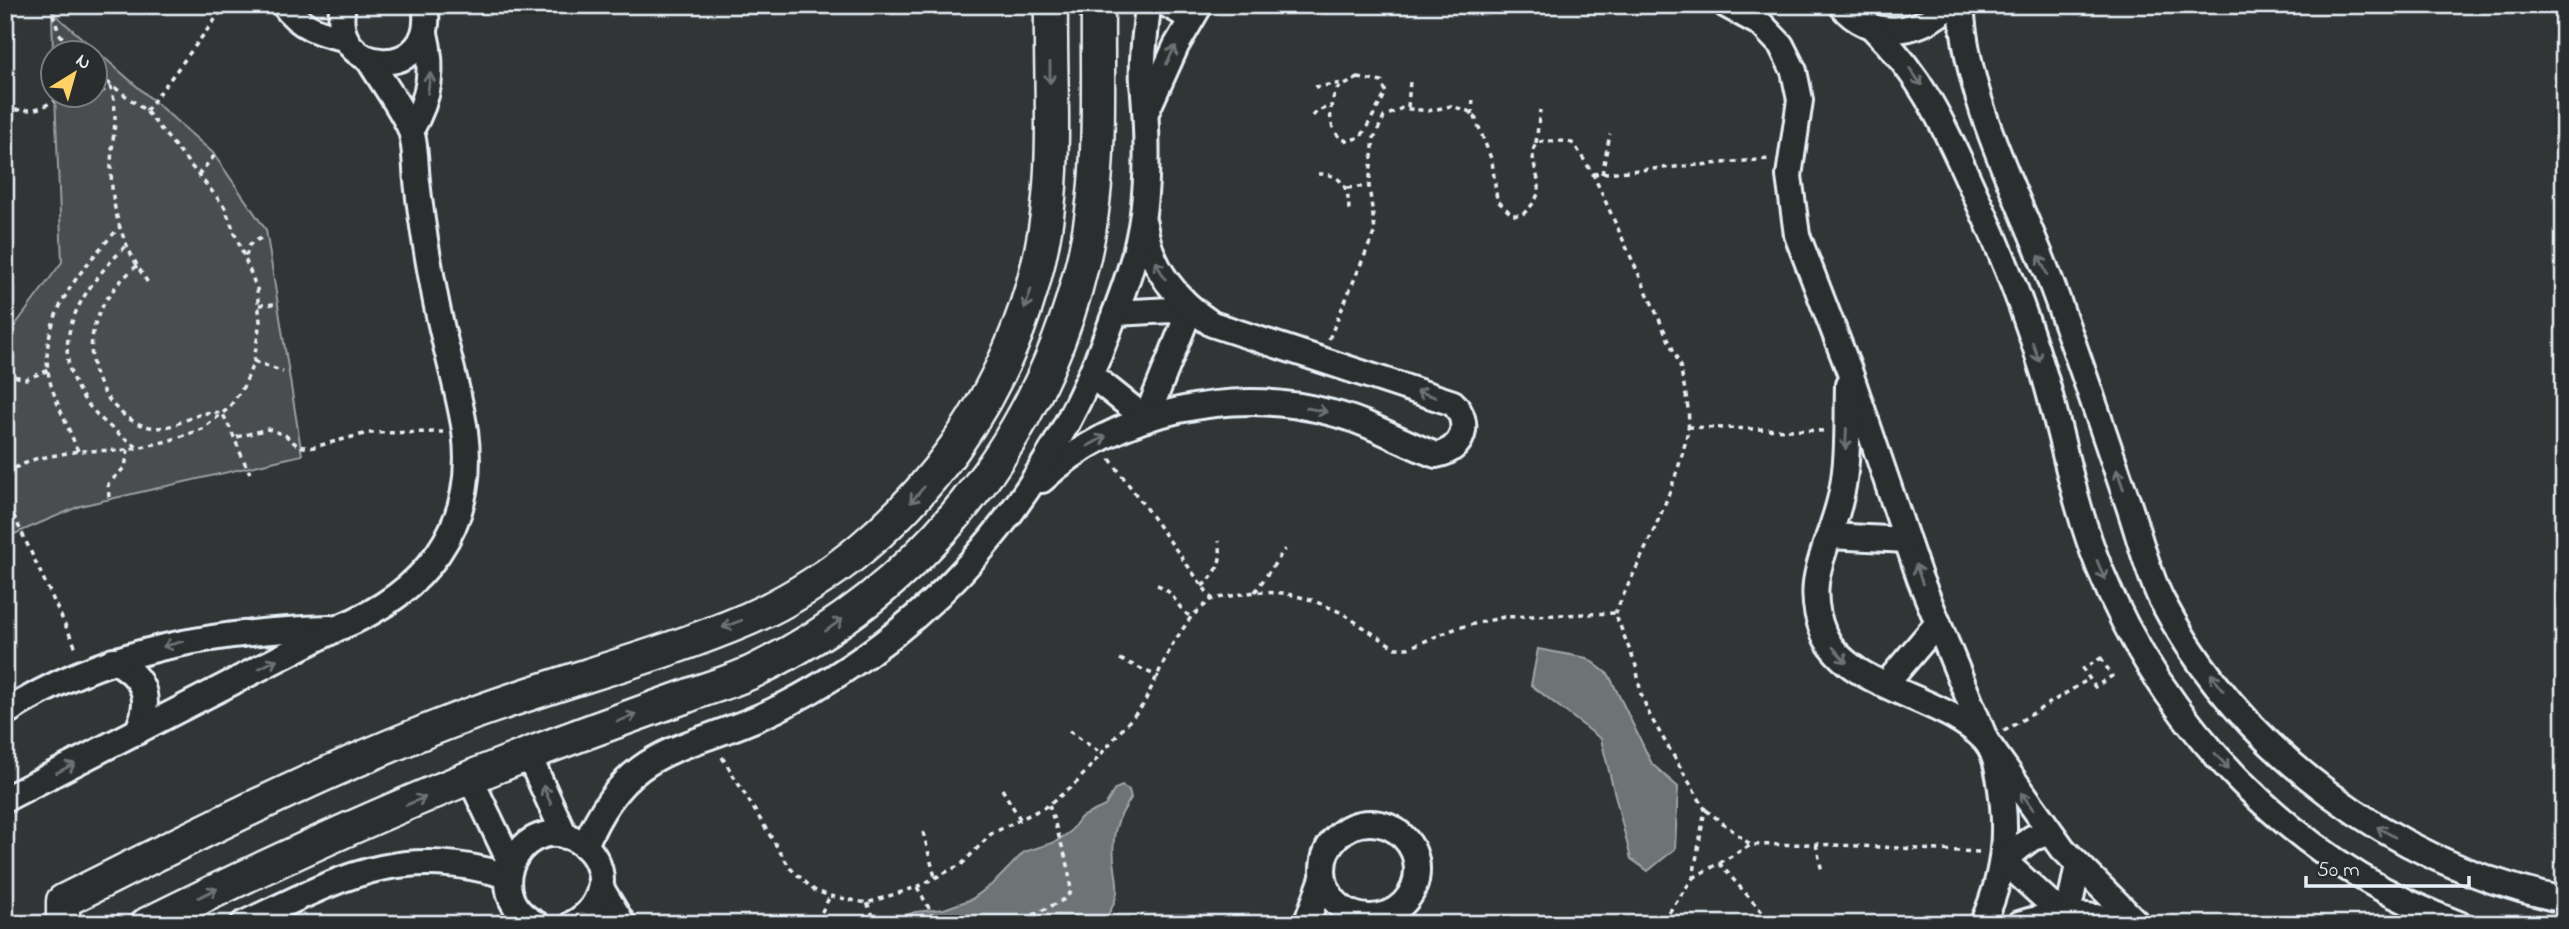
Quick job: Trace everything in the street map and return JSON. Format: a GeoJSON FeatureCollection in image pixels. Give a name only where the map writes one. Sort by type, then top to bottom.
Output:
{"type":"FeatureCollection","features":[{"type":"Feature","properties":{"kind":"main road"},"geometry":{"type":"LineString","coordinates":[[64,924],[63,901],[264,800],[472,713],[750,618],[809,586],[864,546],[913,500],[956,447],[991,390],[1019,329],[1038,264],[1049,197],[1051,5]]}},
{"type":"Feature","properties":{"kind":"main road"},"geometry":{"type":"LineString","coordinates":[[147,924],[278,859],[470,778],[753,671],[822,634],[895,579],[942,534],[991,473],[1036,394],[1062,334],[1084,259],[1095,182],[1098,5]]}},
{"type":"Feature","properties":{"kind":"street"},"geometry":{"type":"LineString","coordinates":[[284,5],[306,26],[325,35],[345,38]]}},
{"type":"Feature","properties":{"kind":"street"},"geometry":{"type":"LineString","coordinates":[[5,799],[338,628],[372,615],[402,594],[435,558],[448,538],[461,503],[467,468],[465,431],[438,319],[423,231],[411,130],[369,60],[355,51],[345,38],[341,27],[343,5]]}},
{"type":"Feature","properties":{"kind":"street"},"geometry":{"type":"LineString","coordinates":[[411,130],[424,108],[431,83],[431,58],[425,33],[425,5]]}},
{"type":"Feature","properties":{"kind":"street"},"geometry":{"type":"LineString","coordinates":[[1023,497],[1068,458],[1096,441],[1146,419],[1207,405],[1249,402],[1291,404],[1332,412],[1372,426],[1436,455],[1453,450],[1465,427],[1463,418],[1453,403],[1212,324],[1190,309],[1157,267],[1147,243],[1143,216],[1148,108],[1143,80],[1148,5]]}},
{"type":"Feature","properties":{"kind":"street"},"geometry":{"type":"LineString","coordinates":[[1148,108],[1195,11],[1168,5]]}},
{"type":"Feature","properties":{"kind":"street"},"geometry":{"type":"LineString","coordinates":[[1727,5],[1761,24],[1781,45],[1794,71],[1800,100],[1789,176],[1797,235],[1849,370],[1938,623],[1986,741],[2002,796],[2003,856],[1982,924]]}},
{"type":"Feature","properties":{"kind":"street"},"geometry":{"type":"LineString","coordinates":[[1871,26],[1900,30],[1915,27],[1929,22],[1949,5]]}},
{"type":"Feature","properties":{"kind":"street"},"geometry":{"type":"LineString","coordinates":[[1961,5],[1976,99],[2053,287],[2161,597],[2221,689],[2257,730],[2296,768],[2339,802],[2385,832],[2484,878],[2564,900]]}},
{"type":"Feature","properties":{"kind":"street"},"geometry":{"type":"LineString","coordinates":[[1840,7],[1871,26],[1898,53],[1921,82],[1939,115],[1997,242],[2039,360],[2078,507],[2099,567],[2125,624],[2157,679],[2211,749],[2283,820],[2333,858],[2387,891],[2459,924]]}},
{"type":"Feature","properties":{"kind":"street"},"geometry":{"type":"LineString","coordinates":[[369,60],[392,62],[403,58],[420,43],[425,33]]}},
{"type":"Feature","properties":{"kind":"street"},"geometry":{"type":"LineString","coordinates":[[1939,115],[1976,99]]}},
{"type":"Feature","properties":{"kind":"street"},"geometry":{"type":"LineString","coordinates":[[575,841],[627,779],[670,749],[766,715],[809,693],[890,638],[963,573],[995,537],[1023,497],[1070,417],[1091,375],[1115,313],[1143,216]]}},
{"type":"Feature","properties":{"kind":"street"},"geometry":{"type":"LineString","coordinates":[[1115,313],[1190,309]]}},
{"type":"Feature","properties":{"kind":"street"},"geometry":{"type":"LineString","coordinates":[[1146,419],[1190,309]]}},
{"type":"Feature","properties":{"kind":"street"},"geometry":{"type":"LineString","coordinates":[[1849,370],[1841,496],[1819,560],[1814,586],[1816,612],[1825,637],[1841,658],[1862,674],[1954,716],[1986,741],[2050,833],[2078,865],[2138,924]]}},
{"type":"Feature","properties":{"kind":"street"},"geometry":{"type":"LineString","coordinates":[[1091,375],[1146,419]]}},
{"type":"Feature","properties":{"kind":"street"},"geometry":{"type":"LineString","coordinates":[[1829,536],[1907,540]]}},
{"type":"Feature","properties":{"kind":"street"},"geometry":{"type":"LineString","coordinates":[[1886,684],[1938,623]]}},
{"type":"Feature","properties":{"kind":"street"},"geometry":{"type":"LineString","coordinates":[[5,713],[113,660],[186,640],[262,630],[338,628]]}},
{"type":"Feature","properties":{"kind":"street"},"geometry":{"type":"LineString","coordinates":[[113,660],[129,669],[140,682],[146,699],[144,716],[137,732]]}},
{"type":"Feature","properties":{"kind":"street"},"geometry":{"type":"LineString","coordinates":[[528,754],[575,841],[598,865],[601,888],[623,924]]}},
{"type":"Feature","properties":{"kind":"street"},"geometry":{"type":"LineString","coordinates":[[470,778],[509,870],[510,896],[532,923]]}},
{"type":"Feature","properties":{"kind":"street"},"geometry":{"type":"LineString","coordinates":[[1306,924],[1323,878],[1327,849],[1348,828],[1377,824],[1403,837],[1416,864],[1411,893],[1389,913],[1355,920],[1330,895],[1323,878]]}},
{"type":"Feature","properties":{"kind":"street"},"geometry":{"type":"LineString","coordinates":[[2003,856],[2016,847],[2050,833]]}},
{"type":"Feature","properties":{"kind":"street"},"geometry":{"type":"LineString","coordinates":[[509,870],[523,846],[532,839],[543,835],[575,841]]}},
{"type":"Feature","properties":{"kind":"street"},"geometry":{"type":"LineString","coordinates":[[2003,856],[2063,915]]}},
{"type":"Feature","properties":{"kind":"street"},"geometry":{"type":"LineString","coordinates":[[243,924],[341,877],[396,863],[452,863],[509,870]]}},
{"type":"Feature","properties":{"kind":"street"},"geometry":{"type":"LineString","coordinates":[[2063,915],[2071,899],[2078,865]]}},
{"type":"Feature","properties":{"kind":"street"},"geometry":{"type":"LineString","coordinates":[[572,924],[592,909],[601,888]]}},
{"type":"Feature","properties":{"kind":"street"},"geometry":{"type":"LineString","coordinates":[[2019,924],[2063,915],[2087,915],[2123,924]]}},
{"type":"Feature","properties":{"kind":"path"},"geometry":{"type":"LineString","coordinates":[[50,5],[58,33],[62,38]]}},
{"type":"Feature","properties":{"kind":"path"},"geometry":{"type":"LineString","coordinates":[[146,111],[226,5]]}},
{"type":"Feature","properties":{"kind":"path"},"geometry":{"type":"LineString","coordinates":[[1315,87],[1358,78],[1382,82],[1386,93],[1380,106],[1361,137],[1347,141],[1340,138],[1332,127],[1333,96],[1343,83]]}},
{"type":"Feature","properties":{"kind":"path"},"geometry":{"type":"LineString","coordinates":[[1408,108],[1410,81]]}},
{"type":"Feature","properties":{"kind":"path"},"geometry":{"type":"LineString","coordinates":[[5,472],[35,459],[78,451],[128,450],[202,429],[222,413],[245,384],[254,361],[260,321],[257,289],[223,206],[146,111],[108,84]]}},
{"type":"Feature","properties":{"kind":"path"},"geometry":{"type":"LineString","coordinates":[[5,110],[36,110],[49,107],[62,96],[88,98],[111,87]]}},
{"type":"Feature","properties":{"kind":"path"},"geometry":{"type":"LineString","coordinates":[[111,87],[118,112],[111,168],[120,227],[125,247],[150,286]]}},
{"type":"Feature","properties":{"kind":"path"},"geometry":{"type":"LineString","coordinates":[[1474,97],[1472,115],[1492,161],[1497,201],[1512,215],[1522,215],[1539,187],[1533,153],[1540,110]]}},
{"type":"Feature","properties":{"kind":"path"},"geometry":{"type":"LineString","coordinates":[[1312,116],[1331,106]]}},
{"type":"Feature","properties":{"kind":"path"},"geometry":{"type":"LineString","coordinates":[[1380,106],[1389,113]]}},
{"type":"Feature","properties":{"kind":"path"},"geometry":{"type":"LineString","coordinates":[[1319,360],[1375,231],[1369,186],[1377,127],[1389,113],[1408,108],[1428,111],[1451,106],[1472,115]]}},
{"type":"Feature","properties":{"kind":"path"},"geometry":{"type":"LineString","coordinates":[[1602,174],[1610,134]]}},
{"type":"Feature","properties":{"kind":"path"},"geometry":{"type":"LineString","coordinates":[[1536,144],[1541,141],[1574,144],[1593,174],[1680,365],[1688,427],[1664,504],[1615,613],[1636,666],[1641,694],[1650,716],[1705,809],[1752,845]]}},
{"type":"Feature","properties":{"kind":"path"},"geometry":{"type":"LineString","coordinates":[[198,175],[215,155]]}},
{"type":"Feature","properties":{"kind":"path"},"geometry":{"type":"LineString","coordinates":[[1593,174],[1793,156]]}},
{"type":"Feature","properties":{"kind":"path"},"geometry":{"type":"LineString","coordinates":[[1318,173],[1335,176],[1347,188],[1349,213]]}},
{"type":"Feature","properties":{"kind":"path"},"geometry":{"type":"LineString","coordinates":[[1347,188],[1369,186]]}},
{"type":"Feature","properties":{"kind":"path"},"geometry":{"type":"LineString","coordinates":[[78,451],[51,383],[51,336],[62,301],[83,266],[120,227]]}},
{"type":"Feature","properties":{"kind":"path"},"geometry":{"type":"LineString","coordinates":[[245,258],[250,244],[263,237]]}},
{"type":"Feature","properties":{"kind":"path"},"geometry":{"type":"LineString","coordinates":[[125,247],[99,272],[79,300],[71,318],[68,337],[73,378],[80,394],[116,433],[139,447]]}},
{"type":"Feature","properties":{"kind":"path"},"geometry":{"type":"LineString","coordinates":[[137,266],[118,281],[103,301],[93,327],[90,347],[92,368],[101,388],[128,417],[150,428],[173,425],[202,412],[222,413]]}},
{"type":"Feature","properties":{"kind":"path"},"geometry":{"type":"LineString","coordinates":[[258,305],[275,304]]}},
{"type":"Feature","properties":{"kind":"path"},"geometry":{"type":"LineString","coordinates":[[254,361],[283,372]]}},
{"type":"Feature","properties":{"kind":"path"},"geometry":{"type":"LineString","coordinates":[[5,374],[26,379],[49,370]]}},
{"type":"Feature","properties":{"kind":"path"},"geometry":{"type":"LineString","coordinates":[[222,413],[237,437],[241,456],[250,473]]}},
{"type":"Feature","properties":{"kind":"path"},"geometry":{"type":"LineString","coordinates":[[1688,427],[1847,431]]}},
{"type":"Feature","properties":{"kind":"path"},"geometry":{"type":"LineString","coordinates":[[237,437],[268,429],[285,436],[298,446],[310,447],[368,433],[465,431]]}},
{"type":"Feature","properties":{"kind":"path"},"geometry":{"type":"LineString","coordinates":[[1096,441],[1212,598]]}},
{"type":"Feature","properties":{"kind":"path"},"geometry":{"type":"LineString","coordinates":[[109,497],[108,484],[125,467],[128,450]]}},
{"type":"Feature","properties":{"kind":"path"},"geometry":{"type":"LineString","coordinates":[[5,497],[87,671]]}},
{"type":"Feature","properties":{"kind":"path"},"geometry":{"type":"LineString","coordinates":[[1202,586],[1210,580],[1220,561],[1219,541]]}},
{"type":"Feature","properties":{"kind":"path"},"geometry":{"type":"LineString","coordinates":[[1255,592],[1285,549]]}},
{"type":"Feature","properties":{"kind":"path"},"geometry":{"type":"LineString","coordinates":[[1157,585],[1170,592],[1178,606],[1191,617]]}},
{"type":"Feature","properties":{"kind":"path"},"geometry":{"type":"LineString","coordinates":[[710,737],[790,867],[808,885],[830,896],[867,903],[917,887],[962,864],[991,834],[1049,805],[1077,782],[1130,722],[1159,677],[1172,645],[1191,617],[1212,598],[1255,592],[1284,593],[1312,600],[1342,613],[1395,648],[1408,648],[1457,628],[1504,617],[1615,613]]}},
{"type":"Feature","properties":{"kind":"path"},"geometry":{"type":"LineString","coordinates":[[2101,658],[2112,676],[2096,687],[2089,679],[2083,670],[2101,658]]}},
{"type":"Feature","properties":{"kind":"path"},"geometry":{"type":"LineString","coordinates":[[1120,659],[1159,677]]}},
{"type":"Feature","properties":{"kind":"path"},"geometry":{"type":"LineString","coordinates":[[1986,741],[2089,679]]}},
{"type":"Feature","properties":{"kind":"path"},"geometry":{"type":"LineString","coordinates":[[1069,731],[1102,754]]}},
{"type":"Feature","properties":{"kind":"path"},"geometry":{"type":"LineString","coordinates":[[1002,789],[1020,819]]}},
{"type":"Feature","properties":{"kind":"path"},"geometry":{"type":"LineString","coordinates":[[1015,924],[1063,900],[1071,892],[1068,865],[1049,805]]}},
{"type":"Feature","properties":{"kind":"path"},"geometry":{"type":"LineString","coordinates":[[1661,924],[1693,878],[1705,809]]}},
{"type":"Feature","properties":{"kind":"path"},"geometry":{"type":"LineString","coordinates":[[922,832],[935,877]]}},
{"type":"Feature","properties":{"kind":"path"},"geometry":{"type":"LineString","coordinates":[[1693,878],[1752,845],[1816,844],[2003,856]]}},
{"type":"Feature","properties":{"kind":"path"},"geometry":{"type":"LineString","coordinates":[[1816,844],[1822,872]]}},
{"type":"Feature","properties":{"kind":"path"},"geometry":{"type":"LineString","coordinates":[[1719,863],[1762,912]]}},
{"type":"Feature","properties":{"kind":"path"},"geometry":{"type":"LineString","coordinates":[[917,887],[938,924]]}},
{"type":"Feature","properties":{"kind":"path"},"geometry":{"type":"LineString","coordinates":[[817,921],[830,896]]}},
{"type":"Feature","properties":{"kind":"path"},"geometry":{"type":"LineString","coordinates":[[867,903],[877,924]]}},
{"type":"Feature","properties":{"kind":"shaded area"},"geometry":{"type":"Polygon","coordinates":[[[52,12],[82,38],[53,38],[52,12]]]}},
{"type":"Feature","properties":{"kind":"shaded area"},"geometry":{"type":"Polygon","coordinates":[[[108,61],[213,153],[266,230],[302,455],[80,506],[5,538],[5,339],[62,262],[56,108],[108,108],[108,61]]]}},
{"type":"Feature","properties":{"kind":"shaded area"},"geometry":{"type":"Polygon","coordinates":[[[1538,649],[1587,658],[1609,675],[1652,764],[1678,787],[1675,849],[1648,871],[1631,859],[1601,739],[1531,685],[1538,649]]]}},
{"type":"Feature","properties":{"kind":"shaded area"},"geometry":{"type":"Polygon","coordinates":[[[1122,786],[1129,790],[1131,798],[1116,828],[1113,852],[1117,890],[1111,910],[1102,924],[897,924],[899,918],[915,912],[944,909],[972,899],[995,882],[1024,852],[1055,842],[1070,832],[1081,817],[1105,806],[1115,789],[1122,786]]]}}]}
